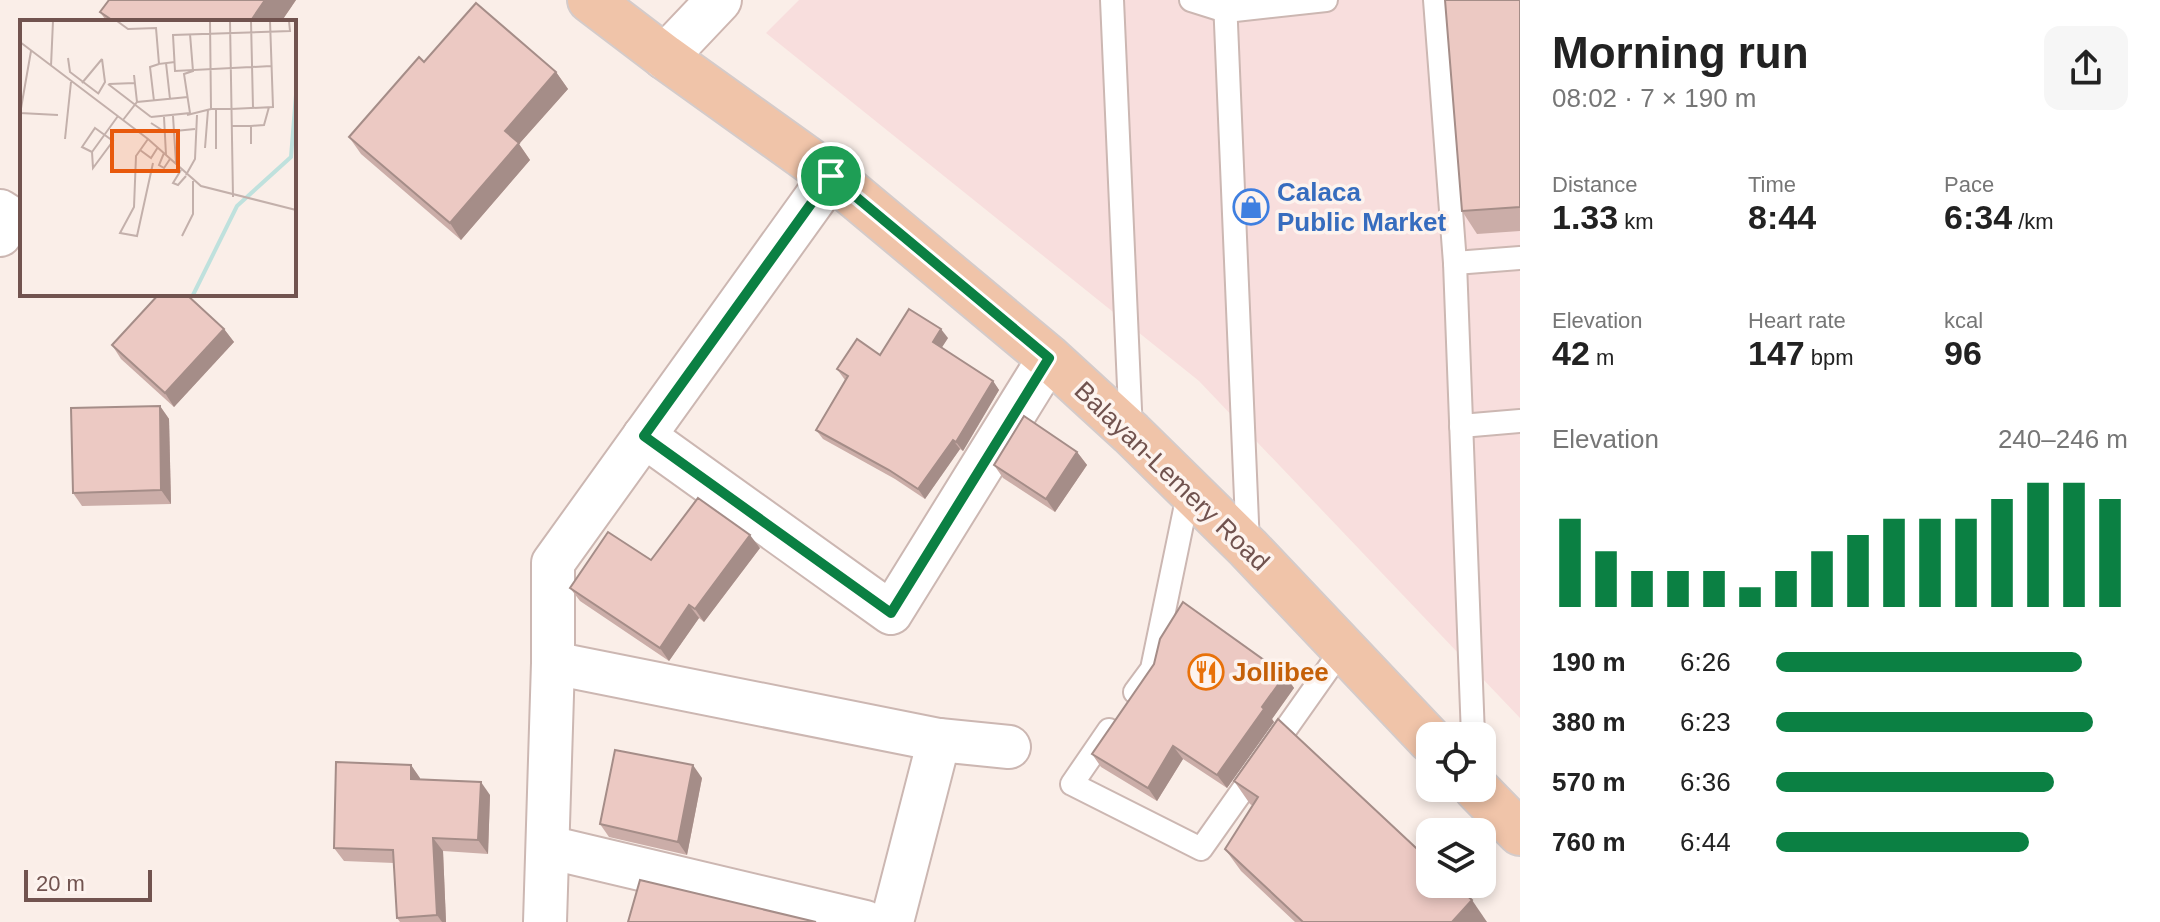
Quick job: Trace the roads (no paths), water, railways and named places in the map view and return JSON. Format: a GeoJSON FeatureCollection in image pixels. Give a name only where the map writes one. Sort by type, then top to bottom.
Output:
{"type":"FeatureCollection","features":[{"type":"Feature","properties":{"kind":"main road","name":"Balayan-Lemery Road"},"geometry":{"type":"LineString","coordinates":[[590,0],[831,176],[1049,358],[1248,548],[1416,725]]}},
{"type":"Feature","properties":{"kind":"main road"},"geometry":{"type":"LineString","coordinates":[[1490,802],[1520,833]]}},
{"type":"Feature","properties":{"kind":"street"},"geometry":{"type":"LineString","coordinates":[[665,57],[719,0]]}},
{"type":"Feature","properties":{"kind":"street"},"geometry":{"type":"LineString","coordinates":[[545,922],[553,563],[831,176]]}},
{"type":"Feature","properties":{"kind":"street"},"geometry":{"type":"LineString","coordinates":[[0,211],[11,218],[0,235]]}},
{"type":"Feature","properties":{"kind":"street"},"geometry":{"type":"LineString","coordinates":[[644,436],[891,613],[1049,358]]}},
{"type":"Feature","properties":{"kind":"street"},"geometry":{"type":"LineString","coordinates":[[553,663],[939,740],[1009,747]]}},
{"type":"Feature","properties":{"kind":"street"},"geometry":{"type":"LineString","coordinates":[[892,922],[939,740]]}},
{"type":"Feature","properties":{"kind":"street"},"geometry":{"type":"LineString","coordinates":[[548,847],[865,922]]}},
{"type":"Feature","properties":{"kind":"lane"},"geometry":{"type":"LineString","coordinates":[[1112,0],[1131,433]]}},
{"type":"Feature","properties":{"kind":"lane"},"geometry":{"type":"LineString","coordinates":[[1191,0],[1226,5],[1326,0]]}},
{"type":"Feature","properties":{"kind":"lane"},"geometry":{"type":"LineString","coordinates":[[1435,0],[1455,263],[1472,722]]}},
{"type":"Feature","properties":{"kind":"lane"},"geometry":{"type":"LineString","coordinates":[[1226,5],[1248,548]]}},
{"type":"Feature","properties":{"kind":"lane"},"geometry":{"type":"LineString","coordinates":[[1455,263],[1520,258]]}},
{"type":"Feature","properties":{"kind":"lane"},"geometry":{"type":"LineString","coordinates":[[1461,426],[1520,421]]}},
{"type":"Feature","properties":{"kind":"lane"},"geometry":{"type":"LineString","coordinates":[[1189,490],[1152,669],[1072,784],[1201,849],[1343,648]]}},
{"type":"Feature","properties":{"kind":"place","name":"Calaca Public Market"},"geometry":{"type":"Point","coordinates":[1251,207]}},
{"type":"Feature","properties":{"kind":"place","name":"Jollibee"},"geometry":{"type":"Point","coordinates":[1206,672]}}]}
